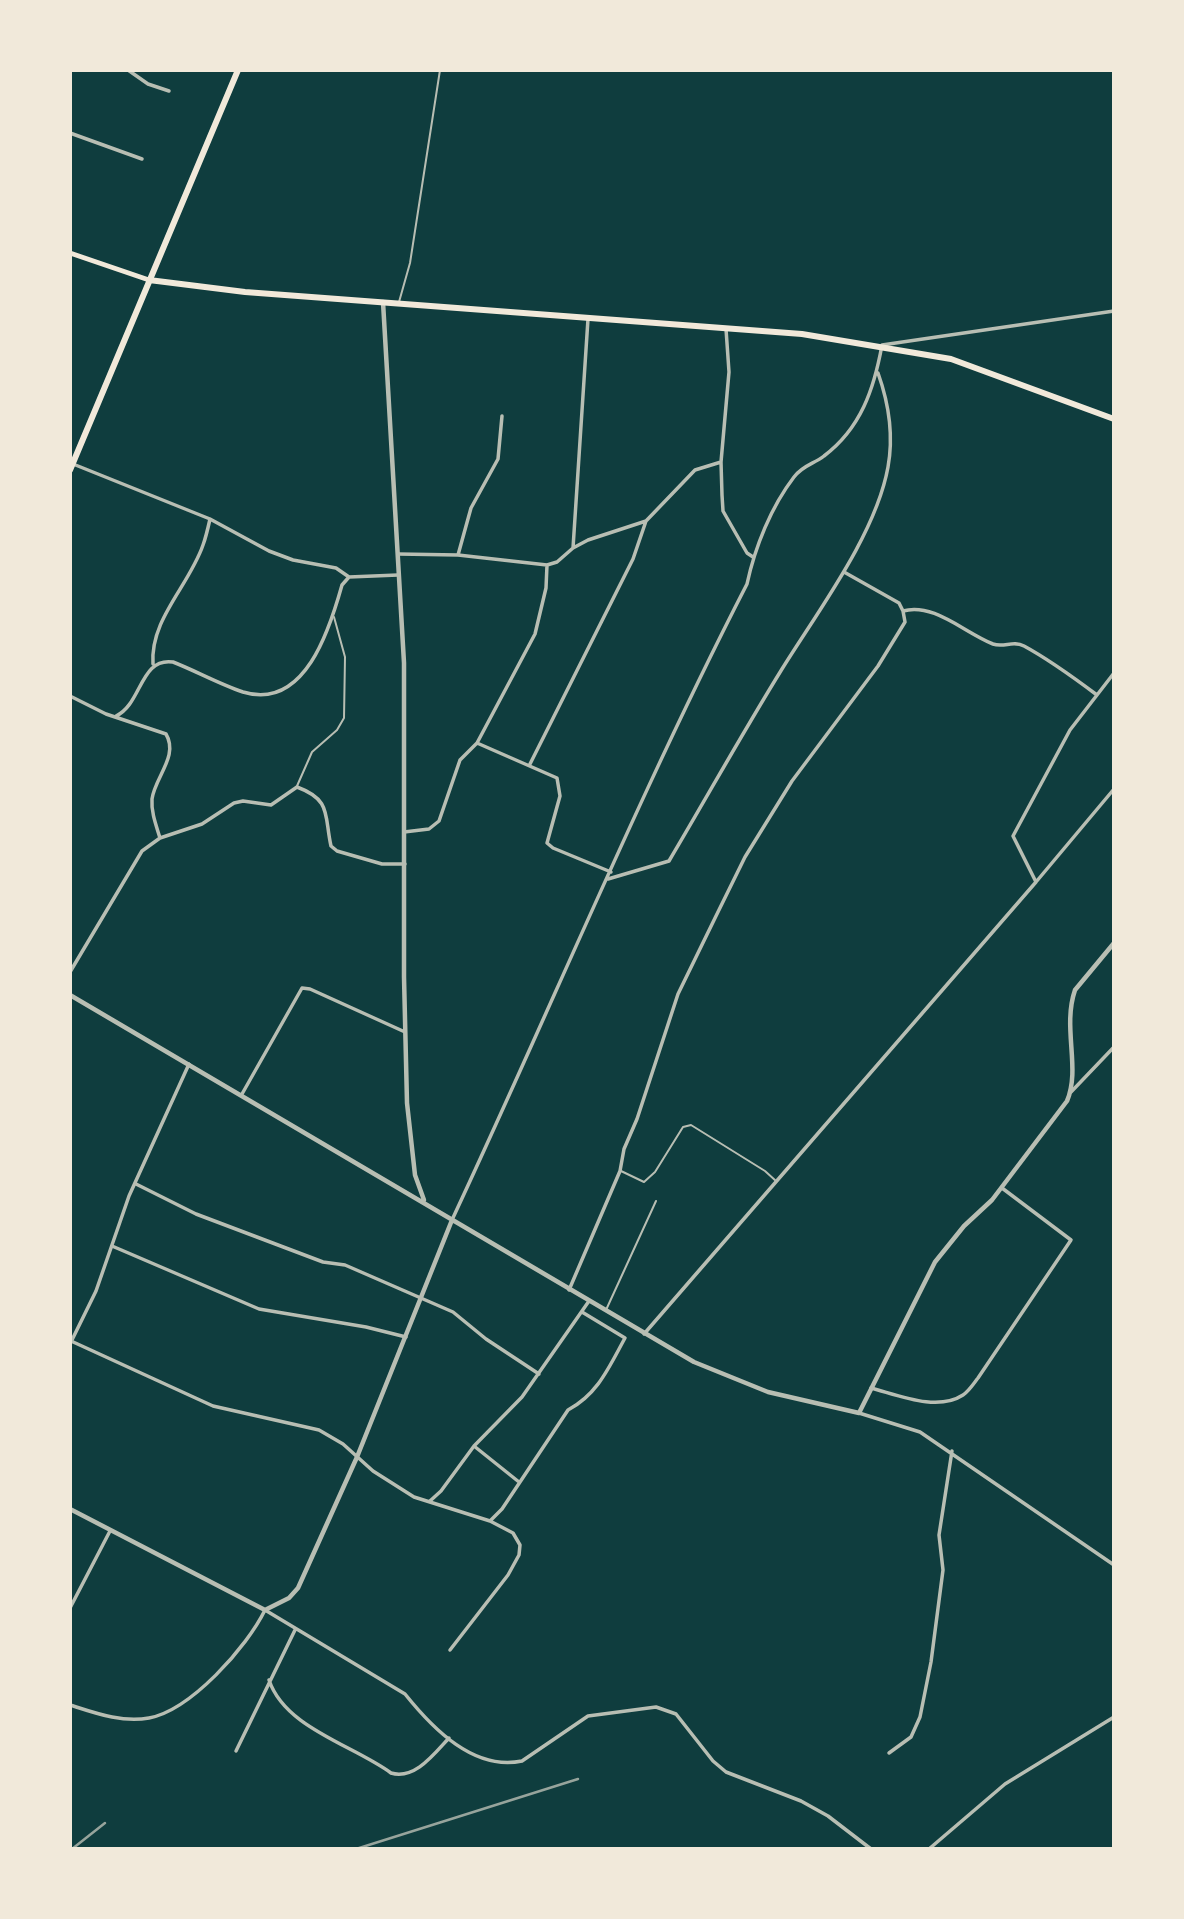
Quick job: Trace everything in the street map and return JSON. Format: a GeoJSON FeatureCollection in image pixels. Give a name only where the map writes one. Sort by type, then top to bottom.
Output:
{"type":"FeatureCollection","features":[{"type":"Feature","properties":{"kind":"main road"},"geometry":{"type":"LineString","coordinates":[[71,467],[238,70]]}},
{"type":"Feature","properties":{"kind":"main road"},"geometry":{"type":"LineString","coordinates":[[70,253],[149,280],[245,292],[802,334],[882,345],[951,359],[1114,419]]}},
{"type":"Feature","properties":{"kind":"street"},"geometry":{"type":"LineString","coordinates":[[128,70],[148,84],[169,91]]}},
{"type":"Feature","properties":{"kind":"street"},"geometry":{"type":"LineString","coordinates":[[70,133],[142,159]]}},
{"type":"Feature","properties":{"kind":"street"},"geometry":{"type":"LineString","coordinates":[[383,301],[406,730],[405,1032],[409,1138],[415,1175],[424,1200]]}},
{"type":"Feature","properties":{"kind":"street"},"geometry":{"type":"LineString","coordinates":[[70,1705],[124,1720],[150,1718],[170,1710],[229,1660],[256,1629],[265,1610],[289,1598],[298,1588],[357,1457],[453,1220],[685,706],[747,584],[753,557],[794,477],[805,465],[823,457],[852,430],[864,411],[882,345],[1114,311]]}},
{"type":"Feature","properties":{"kind":"street"},"geometry":{"type":"LineString","coordinates":[[573,548],[589,318]]}},
{"type":"Feature","properties":{"kind":"street"},"geometry":{"type":"LineString","coordinates":[[726,329],[729,372],[721,462],[723,511],[747,554],[753,557]]}},
{"type":"Feature","properties":{"kind":"street"},"geometry":{"type":"LineString","coordinates":[[608,879],[669,861],[843,571],[878,499],[888,468],[891,433],[888,407],[877,371]]}},
{"type":"Feature","properties":{"kind":"street"},"geometry":{"type":"LineString","coordinates":[[458,555],[471,508],[498,459],[502,416]]}},
{"type":"Feature","properties":{"kind":"street"},"geometry":{"type":"LineString","coordinates":[[530,764],[633,559],[646,521],[695,470],[721,462]]}},
{"type":"Feature","properties":{"kind":"street"},"geometry":{"type":"LineString","coordinates":[[71,467],[210,519],[269,551],[293,560],[336,568],[349,578],[398,575]]}},
{"type":"Feature","properties":{"kind":"street"},"geometry":{"type":"LineString","coordinates":[[116,716],[128,711],[153,664],[152,648],[159,627],[203,546],[210,519]]}},
{"type":"Feature","properties":{"kind":"street"},"geometry":{"type":"LineString","coordinates":[[396,554],[458,555],[547,565],[557,562],[573,548],[646,521]]}},
{"type":"Feature","properties":{"kind":"street"},"geometry":{"type":"LineString","coordinates":[[404,832],[429,829],[439,821],[460,760],[477,743],[535,634],[546,588],[547,565]]}},
{"type":"Feature","properties":{"kind":"street"},"geometry":{"type":"LineString","coordinates":[[569,1290],[620,1171],[624,1149],[637,1119],[678,994],[739,869],[792,781],[878,666],[905,622],[904,611],[898,603],[843,571]]}},
{"type":"Feature","properties":{"kind":"street"},"geometry":{"type":"LineString","coordinates":[[153,664],[162,660],[173,662],[246,693],[280,690],[296,683],[323,642],[334,617],[342,585],[349,578]]}},
{"type":"Feature","properties":{"kind":"street"},"geometry":{"type":"LineString","coordinates":[[904,611],[913,608],[931,610],[959,629],[993,644],[1021,644],[1097,695]]}},
{"type":"Feature","properties":{"kind":"street"},"geometry":{"type":"LineString","coordinates":[[1036,882],[1013,836],[1070,730],[1114,673]]}},
{"type":"Feature","properties":{"kind":"street"},"geometry":{"type":"LineString","coordinates":[[70,696],[166,734],[171,742],[167,761],[153,795],[152,810],[160,838]]}},
{"type":"Feature","properties":{"kind":"street"},"geometry":{"type":"LineString","coordinates":[[477,743],[557,778],[560,796],[547,843],[611,873]]}},
{"type":"Feature","properties":{"kind":"street"},"geometry":{"type":"LineString","coordinates":[[70,972],[142,851],[160,838],[202,824],[234,803],[243,801],[271,805],[297,787],[319,797],[325,805],[331,846],[337,851],[382,864],[405,864]]}},
{"type":"Feature","properties":{"kind":"street"},"geometry":{"type":"LineString","coordinates":[[644,1334],[1114,789]]}},
{"type":"Feature","properties":{"kind":"street"},"geometry":{"type":"LineString","coordinates":[[1071,1092],[1068,1016],[1072,999],[1075,990],[1114,943]]}},
{"type":"Feature","properties":{"kind":"street"},"geometry":{"type":"LineString","coordinates":[[242,1094],[302,988],[310,989],[405,1032]]}},
{"type":"Feature","properties":{"kind":"street"},"geometry":{"type":"LineString","coordinates":[[70,995],[424,1200],[644,1334],[734,1381],[768,1392],[859,1413],[920,1432],[952,1451],[1050,1524],[1114,1565]]}},
{"type":"Feature","properties":{"kind":"street"},"geometry":{"type":"LineString","coordinates":[[859,1413],[935,1262],[964,1226],[1002,1188],[1071,1092],[1114,1047]]}},
{"type":"Feature","properties":{"kind":"street"},"geometry":{"type":"LineString","coordinates":[[189,1064],[115,1231],[96,1291],[71,1343],[213,1406],[241,1415],[318,1430],[343,1444],[414,1497],[490,1521],[513,1534],[520,1545],[519,1555],[508,1575],[450,1650]]}},
{"type":"Feature","properties":{"kind":"street"},"geometry":{"type":"LineString","coordinates":[[136,1184],[196,1214],[323,1262],[345,1265],[422,1296],[453,1311],[486,1339],[539,1374]]}},
{"type":"Feature","properties":{"kind":"street"},"geometry":{"type":"LineString","coordinates":[[871,1388],[926,1401],[946,1401],[964,1394],[978,1378],[1071,1240],[1002,1188]]}},
{"type":"Feature","properties":{"kind":"street"},"geometry":{"type":"LineString","coordinates":[[112,1246],[259,1309],[366,1327],[406,1337]]}},
{"type":"Feature","properties":{"kind":"street"},"geometry":{"type":"LineString","coordinates":[[430,1501],[441,1491],[474,1446],[522,1397],[589,1301]]}},
{"type":"Feature","properties":{"kind":"street"},"geometry":{"type":"LineString","coordinates":[[490,1521],[520,1482],[568,1410],[585,1401],[599,1384],[625,1338],[582,1312]]}},
{"type":"Feature","properties":{"kind":"street"},"geometry":{"type":"LineString","coordinates":[[474,1446],[520,1482]]}},
{"type":"Feature","properties":{"kind":"street"},"geometry":{"type":"LineString","coordinates":[[889,1753],[911,1737],[920,1717],[931,1662],[943,1570],[939,1535],[952,1451]]}},
{"type":"Feature","properties":{"kind":"street"},"geometry":{"type":"LineString","coordinates":[[70,1508],[265,1610],[405,1694],[467,1753],[488,1761],[510,1764],[522,1761],[547,1746],[571,1725],[587,1716],[656,1707],[676,1714],[713,1761],[726,1772],[801,1801],[828,1816],[871,1849]]}},
{"type":"Feature","properties":{"kind":"street"},"geometry":{"type":"LineString","coordinates":[[70,1608],[111,1529]]}},
{"type":"Feature","properties":{"kind":"street"},"geometry":{"type":"LineString","coordinates":[[236,1751],[295,1630]]}},
{"type":"Feature","properties":{"kind":"street"},"geometry":{"type":"LineString","coordinates":[[269,1680],[274,1696],[289,1710],[315,1729],[391,1773],[407,1774],[419,1768],[449,1738]]}},
{"type":"Feature","properties":{"kind":"street"},"geometry":{"type":"LineString","coordinates":[[929,1849],[1005,1784],[1114,1717]]}},
{"type":"Feature","properties":{"kind":"lane"},"geometry":{"type":"LineString","coordinates":[[399,303],[410,262],[439,70]]}},
{"type":"Feature","properties":{"kind":"lane"},"geometry":{"type":"LineString","coordinates":[[297,787],[312,752],[337,730],[344,718],[345,657],[334,617]]}},
{"type":"Feature","properties":{"kind":"lane"},"geometry":{"type":"LineString","coordinates":[[620,1171],[644,1182],[655,1172],[683,1127],[691,1125],[765,1171],[775,1181]]}},
{"type":"Feature","properties":{"kind":"lane"},"geometry":{"type":"LineString","coordinates":[[606,1311],[656,1201]]}},
{"type":"Feature","properties":{"kind":"railway"},"geometry":{"type":"LineString","coordinates":[[356,1849],[578,1779]]}},
{"type":"Feature","properties":{"kind":"railway"},"geometry":{"type":"LineString","coordinates":[[72,1849],[105,1823]]}}]}
